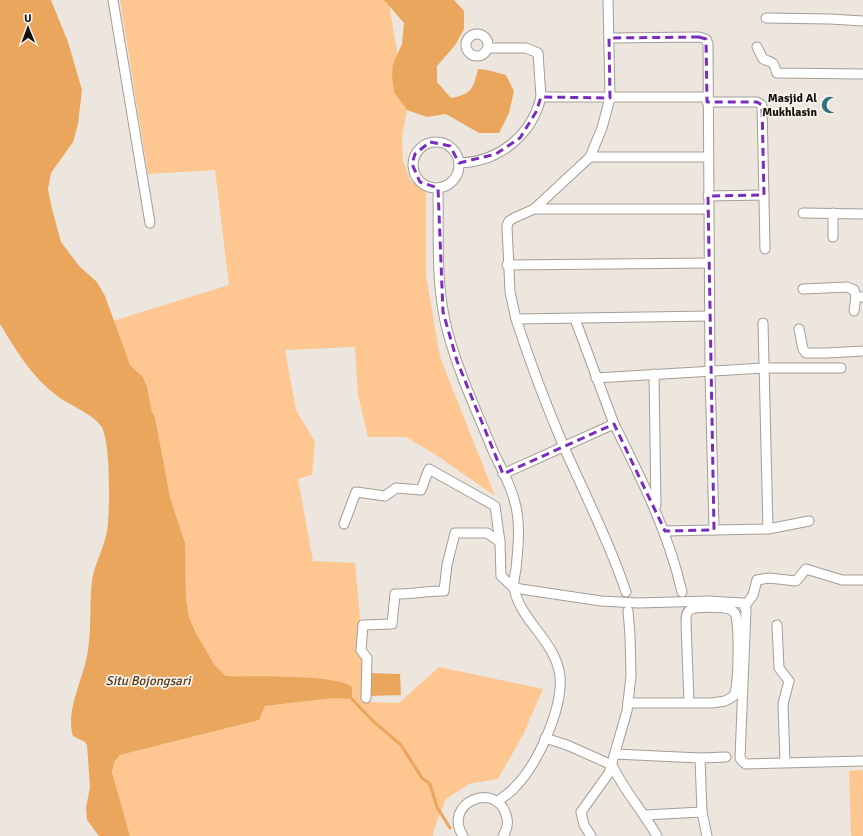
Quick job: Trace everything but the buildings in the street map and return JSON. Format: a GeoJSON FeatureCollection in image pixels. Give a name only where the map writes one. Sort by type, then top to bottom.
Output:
{"type":"FeatureCollection","features":[{"type":"Feature","properties":{"kind":"street"},"geometry":{"type":"LineString","coordinates":[[112,0],[150,223]]}},
{"type":"Feature","properties":{"kind":"street"},"geometry":{"type":"LineString","coordinates":[[608,0],[610,98],[602,128],[590,157],[534,209],[509,221],[507,226],[507,265],[510,292],[525,349],[564,447],[611,548],[626,592]]}},
{"type":"Feature","properties":{"kind":"street"},"geometry":{"type":"LineString","coordinates":[[766,18],[863,21]]}},
{"type":"Feature","properties":{"kind":"street"},"geometry":{"type":"LineString","coordinates":[[609,38],[699,37],[706,39],[708,44],[707,99],[709,316],[714,530]]}},
{"type":"Feature","properties":{"kind":"street"},"geometry":{"type":"LineString","coordinates":[[757,47],[763,59],[772,61],[777,72],[863,74]]}},
{"type":"Feature","properties":{"kind":"street"},"geometry":{"type":"LineString","coordinates":[[459,163],[482,160],[496,154],[520,138],[536,112],[541,97],[538,53],[526,48],[488,48]]}},
{"type":"Feature","properties":{"kind":"street"},"geometry":{"type":"LineString","coordinates":[[541,97],[707,99],[757,102],[762,105],[765,249]]}},
{"type":"Feature","properties":{"kind":"street"},"geometry":{"type":"LineString","coordinates":[[440,142],[450,146],[456,153],[459,163],[458,172],[454,180],[447,186],[438,188],[428,187],[420,182],[414,174],[412,164],[415,154],[426,144],[440,142]]}},
{"type":"Feature","properties":{"kind":"street"},"geometry":{"type":"LineString","coordinates":[[590,157],[708,157]]}},
{"type":"Feature","properties":{"kind":"street"},"geometry":{"type":"LineString","coordinates":[[438,188],[439,265],[443,312],[448,332],[469,393],[515,502],[518,523],[514,588]]}},
{"type":"Feature","properties":{"kind":"street"},"geometry":{"type":"LineString","coordinates":[[708,196],[764,195]]}},
{"type":"Feature","properties":{"kind":"street"},"geometry":{"type":"LineString","coordinates":[[534,209],[708,209]]}},
{"type":"Feature","properties":{"kind":"street"},"geometry":{"type":"LineString","coordinates":[[803,213],[863,214]]}},
{"type":"Feature","properties":{"kind":"street"},"geometry":{"type":"LineString","coordinates":[[833,213],[833,237]]}},
{"type":"Feature","properties":{"kind":"street"},"geometry":{"type":"LineString","coordinates":[[507,265],[709,263]]}},
{"type":"Feature","properties":{"kind":"street"},"geometry":{"type":"LineString","coordinates":[[803,289],[847,287],[854,290],[859,297],[854,311]]}},
{"type":"Feature","properties":{"kind":"street"},"geometry":{"type":"LineString","coordinates":[[516,319],[709,316]]}},
{"type":"Feature","properties":{"kind":"street"},"geometry":{"type":"LineString","coordinates":[[575,319],[614,424],[656,509],[665,531],[682,592]]}},
{"type":"Feature","properties":{"kind":"street"},"geometry":{"type":"LineString","coordinates":[[763,324],[768,529]]}},
{"type":"Feature","properties":{"kind":"street"},"geometry":{"type":"LineString","coordinates":[[799,329],[806,353],[822,354],[863,351]]}},
{"type":"Feature","properties":{"kind":"street"},"geometry":{"type":"LineString","coordinates":[[596,378],[764,368],[842,368]]}},
{"type":"Feature","properties":{"kind":"street"},"geometry":{"type":"LineString","coordinates":[[654,374],[656,509]]}},
{"type":"Feature","properties":{"kind":"street"},"geometry":{"type":"LineString","coordinates":[[503,474],[614,424]]}},
{"type":"Feature","properties":{"kind":"street"},"geometry":{"type":"LineString","coordinates":[[344,524],[356,492],[385,496],[396,488],[421,490],[429,469],[494,506],[500,542],[501,576],[514,588],[529,619],[549,646],[557,663],[560,676],[557,704],[545,738],[525,775],[515,787],[497,802]]}},
{"type":"Feature","properties":{"kind":"street"},"geometry":{"type":"LineString","coordinates":[[665,531],[768,529],[809,521]]}},
{"type":"Feature","properties":{"kind":"street"},"geometry":{"type":"LineString","coordinates":[[366,698],[367,658],[361,650],[363,625],[392,624],[396,594],[417,594],[426,591],[444,592],[447,564],[455,533],[487,533],[500,542]]}},
{"type":"Feature","properties":{"kind":"street"},"geometry":{"type":"LineString","coordinates":[[863,580],[842,580],[806,569],[796,581],[769,578],[757,580],[753,595],[745,606],[740,758],[742,762],[746,764],[863,761]]}},
{"type":"Feature","properties":{"kind":"street"},"geometry":{"type":"LineString","coordinates":[[514,588],[613,602],[708,601],[740,602],[745,606]]}},
{"type":"Feature","properties":{"kind":"street"},"geometry":{"type":"LineString","coordinates":[[628,703],[689,703],[719,703],[730,699],[735,692],[736,621],[735,613],[730,609],[699,608],[690,610],[687,613],[689,703]]}},
{"type":"Feature","properties":{"kind":"street"},"geometry":{"type":"LineString","coordinates":[[591,836],[584,825],[582,812],[605,780],[612,765],[628,703],[631,664],[628,611]]}},
{"type":"Feature","properties":{"kind":"street"},"geometry":{"type":"LineString","coordinates":[[777,625],[779,668],[789,681],[783,704],[785,762]]}},
{"type":"Feature","properties":{"kind":"street"},"geometry":{"type":"LineString","coordinates":[[545,738],[572,747],[612,765],[620,783],[645,815],[657,836]]}},
{"type":"Feature","properties":{"kind":"street"},"geometry":{"type":"LineString","coordinates":[[615,754],[700,758],[726,757]]}},
{"type":"Feature","properties":{"kind":"street"},"geometry":{"type":"LineString","coordinates":[[700,758],[702,812],[707,836]]}},
{"type":"Feature","properties":{"kind":"street"},"geometry":{"type":"LineString","coordinates":[[461,836],[459,828],[460,813],[468,802],[482,797],[497,802],[502,806],[507,818],[506,835]]}},
{"type":"Feature","properties":{"kind":"street"},"geometry":{"type":"LineString","coordinates":[[645,815],[702,812]]}},
{"type":"Feature","properties":{"kind":"highlighted area"},"geometry":{"type":"Polygon","coordinates":[[[699,37],[706,39],[707,102],[757,102],[762,105],[764,195],[708,196],[714,530],[665,531],[614,424],[503,474],[487,437],[457,361],[443,312],[438,188],[420,182],[412,164],[415,154],[430,142],[450,146],[459,163],[496,154],[520,138],[536,112],[541,97],[610,98],[609,38],[699,37]]]}},
{"type":"Feature","properties":{"kind":"shaded area"},"geometry":{"type":"Polygon","coordinates":[[[120,0],[395,0],[389,4],[407,110],[402,137],[403,160],[410,180],[426,193],[426,275],[440,357],[495,496],[436,455],[406,437],[368,437],[358,395],[355,347],[285,350],[296,410],[315,442],[312,475],[298,479],[313,561],[355,563],[363,649],[369,657],[369,702],[399,703],[439,667],[543,689],[523,735],[498,779],[469,784],[446,799],[434,829],[433,836],[130,836],[112,772],[114,762],[120,755],[259,720],[265,706],[335,698],[347,699],[323,679],[226,676],[214,664],[196,633],[189,617],[186,598],[185,543],[170,497],[155,417],[152,412],[147,387],[143,377],[130,365],[113,321],[229,285],[215,170],[148,174],[120,0]]]}},
{"type":"Feature","properties":{"kind":"shaded area"},"geometry":{"type":"Polygon","coordinates":[[[863,770],[863,836],[851,836],[849,771],[863,770]]]}},
{"type":"Feature","properties":{"kind":"water","name":"Situ Bojongsari"},"geometry":{"type":"Polygon","coordinates":[[[0,0],[51,0],[68,42],[82,90],[78,124],[73,142],[51,173],[48,189],[52,209],[61,242],[79,266],[97,282],[105,296],[130,365],[143,377],[147,387],[152,412],[155,417],[170,497],[185,543],[186,598],[189,617],[196,633],[214,664],[226,676],[312,678],[343,683],[352,687],[352,695],[347,699],[335,698],[265,706],[259,720],[120,755],[114,762],[112,772],[130,836],[99,836],[87,820],[86,808],[90,787],[87,745],[85,742],[73,736],[71,727],[73,706],[89,647],[92,580],[107,531],[109,477],[107,446],[104,434],[101,426],[92,417],[61,398],[39,380],[25,362],[0,324],[0,0]]]}},
{"type":"Feature","properties":{"kind":"water"},"geometry":{"type":"Polygon","coordinates":[[[384,0],[454,0],[464,11],[464,29],[456,44],[437,66],[437,82],[451,98],[463,95],[470,90],[475,81],[478,69],[506,75],[514,91],[509,113],[499,133],[479,133],[446,114],[427,117],[407,110],[394,92],[392,76],[393,64],[402,44],[404,23],[384,0]]]}},
{"type":"Feature","properties":{"kind":"water"},"geometry":{"type":"Polygon","coordinates":[[[369,673],[400,674],[401,695],[369,696],[369,673]]]}},
{"type":"Feature","properties":{"kind":"waterway"},"geometry":{"type":"LineString","coordinates":[[350,697],[373,721],[401,745],[422,778],[430,784],[437,807],[450,828]]}},
{"type":"Feature","properties":{"kind":"place","name":"Masjid Al Mukhlasin"},"geometry":{"type":"Point","coordinates":[830,105]}}]}
